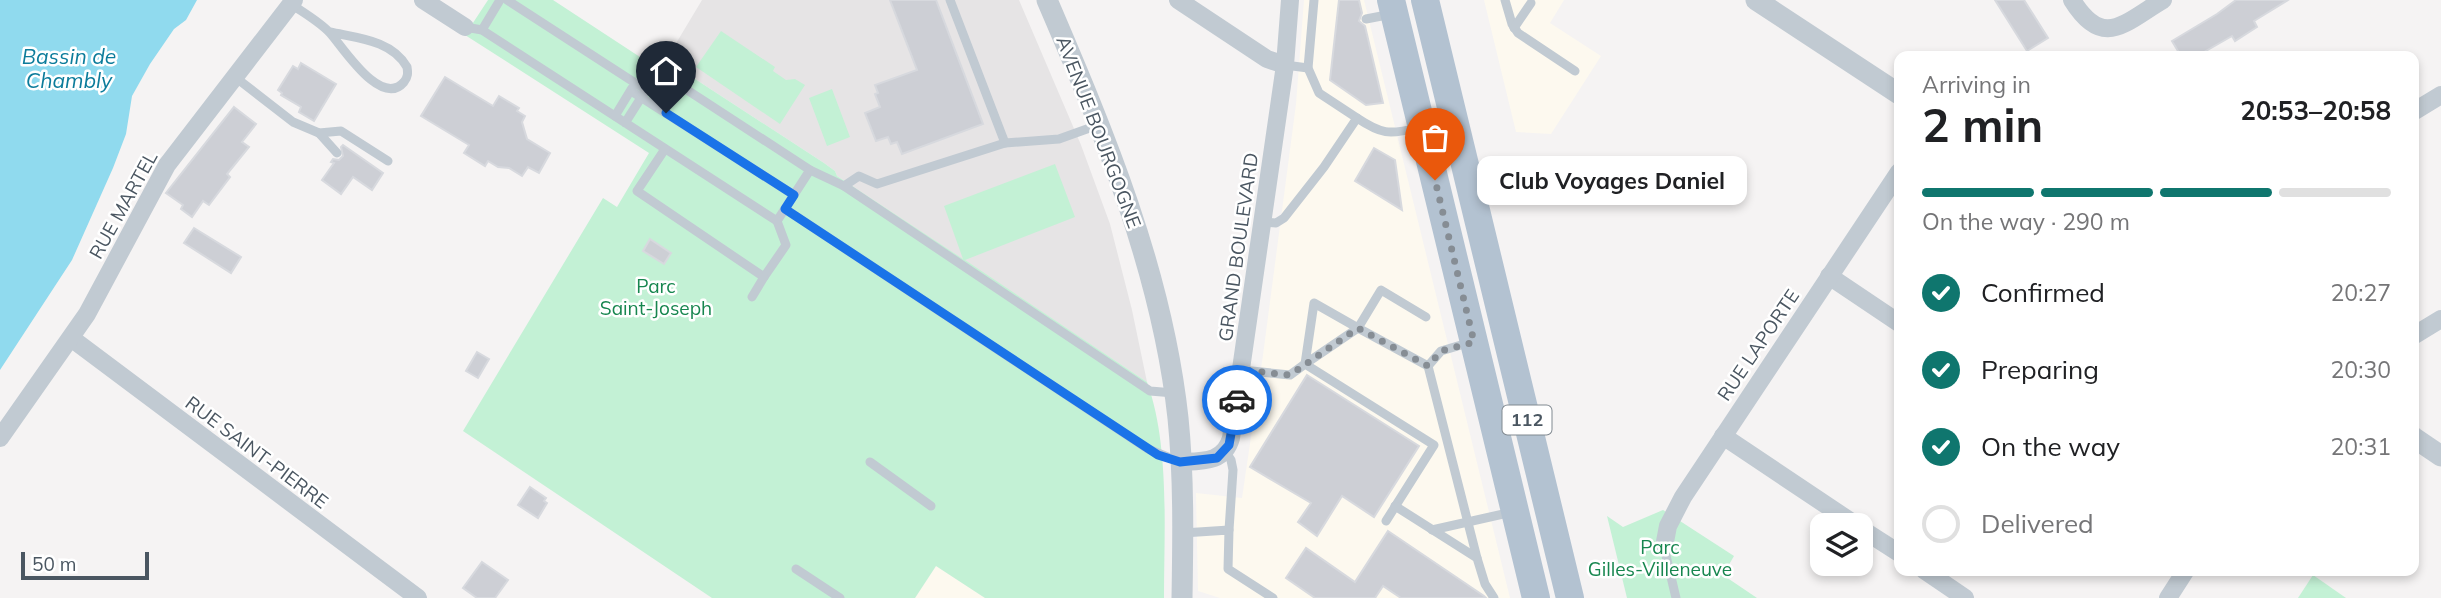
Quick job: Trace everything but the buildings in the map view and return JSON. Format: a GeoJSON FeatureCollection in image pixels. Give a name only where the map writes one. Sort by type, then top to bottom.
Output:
{"type":"FeatureCollection","features":[{"type":"Feature","properties":{"kind":"main road","name":"112"},"geometry":{"type":"LineString","coordinates":[[1425,0],[1570,598]]}},
{"type":"Feature","properties":{"kind":"main road","name":"112"},"geometry":{"type":"LineString","coordinates":[[1393,7],[1536,598]]}},
{"type":"Feature","properties":{"kind":"street"},"geometry":{"type":"LineString","coordinates":[[422,0],[473,29]]}},
{"type":"Feature","properties":{"kind":"street","name":"AVENUE BOURGOGNE"},"geometry":{"type":"LineString","coordinates":[[1047,0],[1100,125],[1138,232],[1162,329],[1174,393],[1180,462],[1182,598]]}},
{"type":"Feature","properties":{"kind":"street"},"geometry":{"type":"LineString","coordinates":[[1178,0],[1267,59],[1284,65]]}},
{"type":"Feature","properties":{"kind":"street","name":"GRAND BOULEVARD"},"geometry":{"type":"LineString","coordinates":[[1224,451],[1231,438],[1242,370],[1284,65],[1290,0]]}},
{"type":"Feature","properties":{"kind":"street"},"geometry":{"type":"LineString","coordinates":[[1756,0],[1894,91]]}},
{"type":"Feature","properties":{"kind":"street"},"geometry":{"type":"LineString","coordinates":[[2072,0],[2088,21],[2099,28],[2107,29],[2119,26],[2163,0]]}},
{"type":"Feature","properties":{"kind":"street","name":"RUE MARTEL"},"geometry":{"type":"LineString","coordinates":[[0,438],[71,338],[99,293],[162,171],[293,2]]}},
{"type":"Feature","properties":{"kind":"street"},"geometry":{"type":"LineString","coordinates":[[2419,108],[2441,95]]}},
{"type":"Feature","properties":{"kind":"street","name":"RUE LAPORTE"},"geometry":{"type":"LineString","coordinates":[[1664,547],[1668,526],[1677,506],[1894,179]]}},
{"type":"Feature","properties":{"kind":"street"},"geometry":{"type":"LineString","coordinates":[[1829,276],[1894,320]]}},
{"type":"Feature","properties":{"kind":"street"},"geometry":{"type":"LineString","coordinates":[[2419,332],[2441,319]]}},
{"type":"Feature","properties":{"kind":"street","name":"RUE SAINT-PIERRE"},"geometry":{"type":"LineString","coordinates":[[71,338],[418,598]]}},
{"type":"Feature","properties":{"kind":"street"},"geometry":{"type":"LineString","coordinates":[[1724,436],[1839,513]]}},
{"type":"Feature","properties":{"kind":"street"},"geometry":{"type":"LineString","coordinates":[[2419,441],[2441,456]]}},
{"type":"Feature","properties":{"kind":"street"},"geometry":{"type":"LineString","coordinates":[[1180,462],[1211,460],[1224,451]]}},
{"type":"Feature","properties":{"kind":"street"},"geometry":{"type":"LineString","coordinates":[[1873,536],[1894,550]]}},
{"type":"Feature","properties":{"kind":"street"},"geometry":{"type":"LineString","coordinates":[[1933,576],[1965,598]]}},
{"type":"Feature","properties":{"kind":"street"},"geometry":{"type":"LineString","coordinates":[[2168,598],[2182,576]]}},
{"type":"Feature","properties":{"kind":"lane"},"geometry":{"type":"LineString","coordinates":[[500,0],[473,29],[777,221],[786,245],[752,297]]}},
{"type":"Feature","properties":{"kind":"lane"},"geometry":{"type":"LineString","coordinates":[[507,0],[794,195]]}},
{"type":"Feature","properties":{"kind":"lane"},"geometry":{"type":"LineString","coordinates":[[950,0],[1006,143]]}},
{"type":"Feature","properties":{"kind":"lane"},"geometry":{"type":"LineString","coordinates":[[1314,0],[1308,68],[1319,93],[1382,132],[1422,127]]}},
{"type":"Feature","properties":{"kind":"lane"},"geometry":{"type":"LineString","coordinates":[[1506,0],[1514,28],[1575,71]]}},
{"type":"Feature","properties":{"kind":"lane"},"geometry":{"type":"LineString","coordinates":[[293,2],[330,32],[358,68],[372,80],[389,87],[401,85],[405,80],[407,67],[404,60],[393,50],[368,40],[330,32]]}},
{"type":"Feature","properties":{"kind":"lane"},"geometry":{"type":"LineString","coordinates":[[1514,28],[1531,3]]}},
{"type":"Feature","properties":{"kind":"lane"},"geometry":{"type":"LineString","coordinates":[[1366,19],[1393,7]]}},
{"type":"Feature","properties":{"kind":"lane"},"geometry":{"type":"LineString","coordinates":[[1284,65],[1308,68]]}},
{"type":"Feature","properties":{"kind":"lane"},"geometry":{"type":"LineString","coordinates":[[625,123],[658,71],[810,170],[844,187],[1150,391],[1174,393]]}},
{"type":"Feature","properties":{"kind":"lane"},"geometry":{"type":"LineString","coordinates":[[235,77],[293,122],[319,132],[337,153]]}},
{"type":"Feature","properties":{"kind":"lane"},"geometry":{"type":"LineString","coordinates":[[614,116],[633,87]]}},
{"type":"Feature","properties":{"kind":"lane"},"geometry":{"type":"LineString","coordinates":[[1262,222],[1276,223],[1284,218],[1324,167],[1357,118]]}},
{"type":"Feature","properties":{"kind":"lane"},"geometry":{"type":"LineString","coordinates":[[844,187],[859,176],[877,184],[1006,143],[1059,139],[1100,125]]}},
{"type":"Feature","properties":{"kind":"lane"},"geometry":{"type":"LineString","coordinates":[[319,132],[341,131],[387,161]]}},
{"type":"Feature","properties":{"kind":"lane"},"geometry":{"type":"LineString","coordinates":[[665,149],[637,191],[764,277]]}},
{"type":"Feature","properties":{"kind":"lane"},"geometry":{"type":"LineString","coordinates":[[777,221],[810,170]]}},
{"type":"Feature","properties":{"kind":"lane"},"geometry":{"type":"LineString","coordinates":[[785,209],[1148,449],[1180,462]]}},
{"type":"Feature","properties":{"kind":"lane"},"geometry":{"type":"LineString","coordinates":[[1242,370],[1290,375],[1358,328],[1381,290],[1426,317]]}},
{"type":"Feature","properties":{"kind":"lane"},"geometry":{"type":"LineString","coordinates":[[1305,364],[1314,303],[1428,366],[1477,558],[1485,584],[1494,598]]}},
{"type":"Feature","properties":{"kind":"lane"},"geometry":{"type":"LineString","coordinates":[[1428,366],[1441,351],[1474,342]]}},
{"type":"Feature","properties":{"kind":"lane"},"geometry":{"type":"LineString","coordinates":[[1305,364],[1434,445],[1447,443]]}},
{"type":"Feature","properties":{"kind":"lane"},"geometry":{"type":"LineString","coordinates":[[1386,521],[1434,445]]}},
{"type":"Feature","properties":{"kind":"lane"},"geometry":{"type":"LineString","coordinates":[[1224,451],[1231,460],[1233,470],[1228,569],[1273,598]]}},
{"type":"Feature","properties":{"kind":"lane"},"geometry":{"type":"LineString","coordinates":[[870,462],[931,506]]}},
{"type":"Feature","properties":{"kind":"lane"},"geometry":{"type":"LineString","coordinates":[[1395,506],[1477,558]]}},
{"type":"Feature","properties":{"kind":"lane"},"geometry":{"type":"LineString","coordinates":[[1432,530],[1515,511]]}},
{"type":"Feature","properties":{"kind":"lane"},"geometry":{"type":"LineString","coordinates":[[1182,533],[1229,530]]}},
{"type":"Feature","properties":{"kind":"lane"},"geometry":{"type":"LineString","coordinates":[[1664,547],[1676,598]]}},
{"type":"Feature","properties":{"kind":"lane"},"geometry":{"type":"LineString","coordinates":[[796,569],[840,598]]}},
{"type":"Feature","properties":{"kind":"shaded area"},"geometry":{"type":"Polygon","coordinates":[[[702,0],[1019,0],[1081,145],[1110,224],[1147,382],[837,176],[835,171],[824,163],[666,60],[702,0]]]}},
{"type":"Feature","properties":{"kind":"shaded area"},"geometry":{"type":"Polygon","coordinates":[[[1304,0],[1364,0],[1510,598],[1220,598],[1198,591],[1196,493],[1242,498],[1296,104],[1304,0]]]}},
{"type":"Feature","properties":{"kind":"shaded area"},"geometry":{"type":"Polygon","coordinates":[[[1484,0],[1564,0],[1550,23],[1601,56],[1551,134],[1516,132],[1484,0]]]}},
{"type":"Feature","properties":{"kind":"shaded area"},"geometry":{"type":"Polygon","coordinates":[[[936,566],[985,598],[915,598],[936,566]]]}},
{"type":"Feature","properties":{"kind":"green space","name":"Parc Saint-Joseph"},"geometry":{"type":"Polygon","coordinates":[[[488,0],[553,0],[640,57],[666,60],[824,163],[835,171],[837,176],[963,259],[944,206],[1055,164],[1075,217],[965,260],[1147,382],[1159,433],[1162,460],[1165,517],[1164,598],[985,598],[936,566],[915,598],[712,598],[463,431],[603,198],[617,207],[649,153],[465,35],[488,0]]]}},
{"type":"Feature","properties":{"kind":"green space"},"geometry":{"type":"Polygon","coordinates":[[[721,31],[775,67],[773,71],[786,80],[795,79],[805,85],[780,124],[696,67],[721,31]]]}},
{"type":"Feature","properties":{"kind":"green space"},"geometry":{"type":"Polygon","coordinates":[[[832,89],[850,137],[827,146],[809,98],[832,89]]]}},
{"type":"Feature","properties":{"kind":"green space","name":"Parc Gilles-Villeneuve"},"geometry":{"type":"Polygon","coordinates":[[[1663,510],[1734,556],[1723,575],[1757,598],[1627,598],[1607,516],[1623,527],[1663,510]]]}},
{"type":"Feature","properties":{"kind":"green space"},"geometry":{"type":"Polygon","coordinates":[[[2314,576],[2346,598],[2298,598],[2314,576]]]}},
{"type":"Feature","properties":{"kind":"water","name":"Bassin de Chambly"},"geometry":{"type":"Polygon","coordinates":[[[0,0],[197,0],[186,20],[174,29],[150,64],[132,96],[126,134],[72,260],[0,370],[0,0]]]}},
{"type":"Feature","properties":{"kind":"way so far"},"geometry":{"type":"LineString","coordinates":[[1237,400],[1242,370],[1290,375],[1358,328],[1428,366],[1441,351],[1474,342],[1435,180]]}},
{"type":"Feature","properties":{"kind":"place","name":"Club Voyages Daniel"},"geometry":{"type":"Point","coordinates":[1435,180]}},
{"type":"Feature","properties":{"kind":"route"},"geometry":{"type":"LineString","coordinates":[[666,113],[794,195],[785,209],[1158,455],[1180,462],[1217,458],[1229,445],[1237,400]]}}]}
